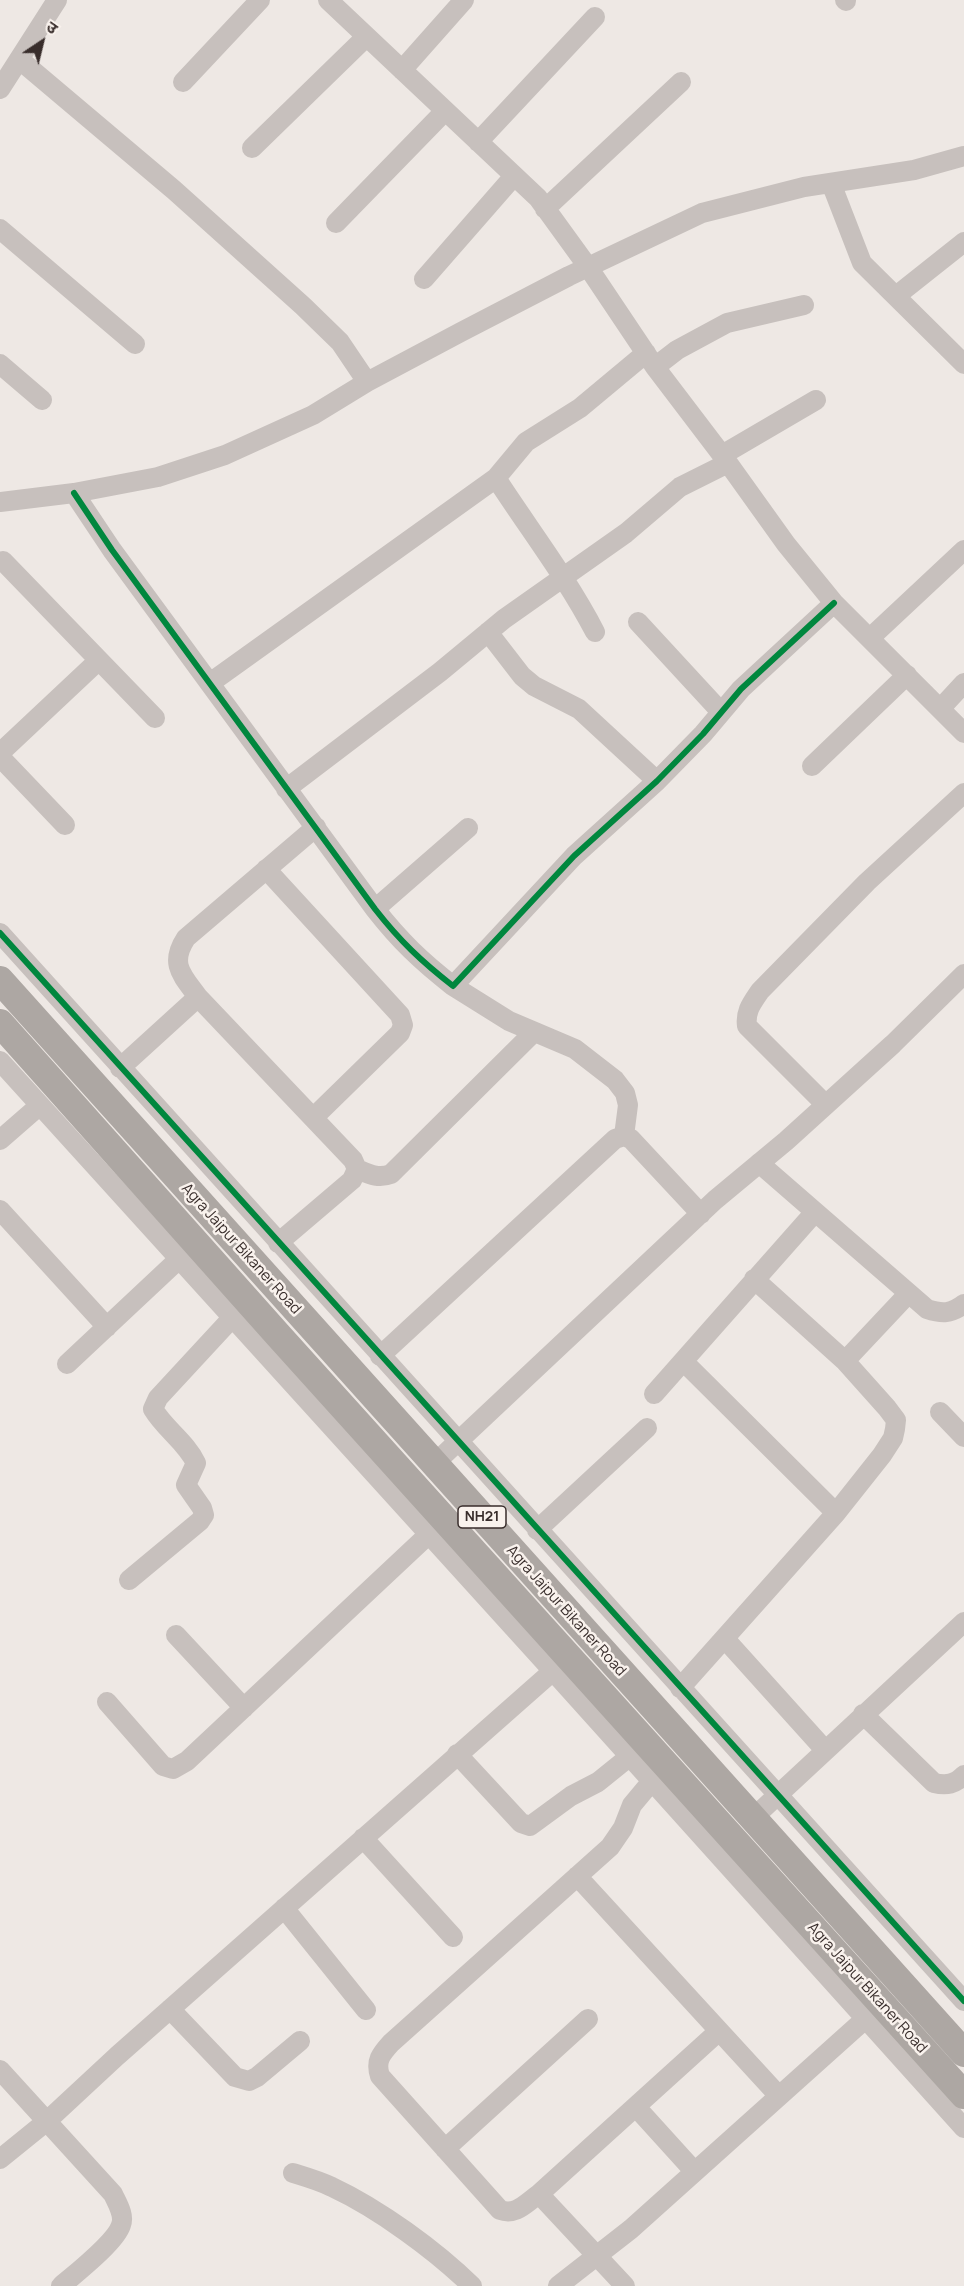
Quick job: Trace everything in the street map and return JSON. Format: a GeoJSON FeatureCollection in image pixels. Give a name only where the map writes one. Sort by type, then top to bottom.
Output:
{"type":"FeatureCollection","features":[{"type":"Feature","properties":{"kind":"highway","name":"Agra Jaipur Bikaner Road"},"geometry":{"type":"LineString","coordinates":[[0,980],[964,2053]]}},
{"type":"Feature","properties":{"kind":"highway","name":"Agra Jaipur Bikaner Road"},"geometry":{"type":"LineString","coordinates":[[0,1023],[873,2011],[964,2095]]}},
{"type":"Feature","properties":{"kind":"street"},"geometry":{"type":"LineString","coordinates":[[0,89],[57,0]]}},
{"type":"Feature","properties":{"kind":"street"},"geometry":{"type":"LineString","coordinates":[[183,82],[260,0]]}},
{"type":"Feature","properties":{"kind":"street"},"geometry":{"type":"LineString","coordinates":[[328,0],[538,198],[588,267],[650,360],[786,544],[834,603],[964,733]]}},
{"type":"Feature","properties":{"kind":"street"},"geometry":{"type":"LineString","coordinates":[[402,70],[464,0]]}},
{"type":"Feature","properties":{"kind":"street"},"geometry":{"type":"LineString","coordinates":[[478,142],[595,17]]}},
{"type":"Feature","properties":{"kind":"street"},"geometry":{"type":"LineString","coordinates":[[252,148],[366,37]]}},
{"type":"Feature","properties":{"kind":"street"},"geometry":{"type":"LineString","coordinates":[[20,60],[174,190],[303,306],[340,342],[368,382]]}},
{"type":"Feature","properties":{"kind":"street"},"geometry":{"type":"LineString","coordinates":[[545,209],[681,82]]}},
{"type":"Feature","properties":{"kind":"street"},"geometry":{"type":"LineString","coordinates":[[336,223],[445,111]]}},
{"type":"Feature","properties":{"kind":"street"},"geometry":{"type":"LineString","coordinates":[[0,502],[74,493],[158,477],[225,455],[313,415],[368,382],[471,327],[588,267],[702,213],[804,187],[914,170],[964,156]]}},
{"type":"Feature","properties":{"kind":"street"},"geometry":{"type":"LineString","coordinates":[[424,279],[514,176]]}},
{"type":"Feature","properties":{"kind":"street"},"geometry":{"type":"LineString","coordinates":[[831,183],[862,262],[964,364]]}},
{"type":"Feature","properties":{"kind":"street"},"geometry":{"type":"LineString","coordinates":[[3,239],[135,344]]}},
{"type":"Feature","properties":{"kind":"street"},"geometry":{"type":"LineString","coordinates":[[896,296],[964,242]]}},
{"type":"Feature","properties":{"kind":"street"},"geometry":{"type":"LineString","coordinates":[[210,683],[496,478],[526,442],[650,360],[677,350],[727,323],[804,305]]}},
{"type":"Feature","properties":{"kind":"street"},"geometry":{"type":"LineString","coordinates":[[0,364],[42,400]]}},
{"type":"Feature","properties":{"kind":"street"},"geometry":{"type":"LineString","coordinates":[[286,789],[440,672],[488,632],[626,533],[680,487],[816,400]]}},
{"type":"Feature","properties":{"kind":"street"},"geometry":{"type":"LineString","coordinates":[[496,478],[596,632]]}},
{"type":"Feature","properties":{"kind":"street"},"geometry":{"type":"LineString","coordinates":[[74,493],[112,550],[397,937],[417,958],[453,986],[509,1021],[575,1049],[615,1080],[625,1093],[628,1105],[624,1136]]}},
{"type":"Feature","properties":{"kind":"street"},"geometry":{"type":"LineString","coordinates":[[870,638],[964,550]]}},
{"type":"Feature","properties":{"kind":"street"},"geometry":{"type":"LineString","coordinates":[[3,561],[155,718]]}},
{"type":"Feature","properties":{"kind":"street"},"geometry":{"type":"LineString","coordinates":[[453,986],[573,856],[657,781],[703,734],[741,689],[834,603]]}},
{"type":"Feature","properties":{"kind":"street"},"geometry":{"type":"LineString","coordinates":[[638,622],[721,712]]}},
{"type":"Feature","properties":{"kind":"street"},"geometry":{"type":"LineString","coordinates":[[488,632],[522,676],[534,686],[579,709],[657,781]]}},
{"type":"Feature","properties":{"kind":"street"},"geometry":{"type":"LineString","coordinates":[[65,825],[0,755],[99,660]]}},
{"type":"Feature","properties":{"kind":"street"},"geometry":{"type":"LineString","coordinates":[[812,766],[907,675]]}},
{"type":"Feature","properties":{"kind":"street"},"geometry":{"type":"LineString","coordinates":[[940,709],[964,683]]}},
{"type":"Feature","properties":{"kind":"street"},"geometry":{"type":"LineString","coordinates":[[826,1105],[747,1026],[746,1016],[750,1005],[760,991],[867,882],[964,793]]}},
{"type":"Feature","properties":{"kind":"street"},"geometry":{"type":"LineString","coordinates":[[316,827],[186,938],[178,950],[177,962],[182,975],[198,997],[353,1160],[357,1169],[375,1176],[383,1177],[391,1174],[534,1032]]}},
{"type":"Feature","properties":{"kind":"street"},"geometry":{"type":"LineString","coordinates":[[375,909],[468,828]]}},
{"type":"Feature","properties":{"kind":"street"},"geometry":{"type":"LineString","coordinates":[[266,869],[400,1015],[403,1025],[400,1033],[313,1118]]}},
{"type":"Feature","properties":{"kind":"street"},"geometry":{"type":"LineString","coordinates":[[0,933],[964,2001]]}},
{"type":"Feature","properties":{"kind":"street"},"geometry":{"type":"LineString","coordinates":[[434,1464],[701,1214],[893,1044],[964,974]]}},
{"type":"Feature","properties":{"kind":"street"},"geometry":{"type":"LineString","coordinates":[[120,1068],[198,997]]}},
{"type":"Feature","properties":{"kind":"street"},"geometry":{"type":"LineString","coordinates":[[0,1061],[629,1757],[873,2011],[964,2128]]}},
{"type":"Feature","properties":{"kind":"street"},"geometry":{"type":"LineString","coordinates":[[0,1140],[39,1106]]}},
{"type":"Feature","properties":{"kind":"street"},"geometry":{"type":"LineString","coordinates":[[380,1356],[615,1138],[624,1136],[637,1144],[701,1214]]}},
{"type":"Feature","properties":{"kind":"street"},"geometry":{"type":"LineString","coordinates":[[759,1163],[927,1309],[940,1314],[956,1310],[964,1304]]}},
{"type":"Feature","properties":{"kind":"street"},"geometry":{"type":"LineString","coordinates":[[278,1243],[352,1180],[357,1169]]}},
{"type":"Feature","properties":{"kind":"street"},"geometry":{"type":"LineString","coordinates":[[0,1210],[107,1327]]}},
{"type":"Feature","properties":{"kind":"street"},"geometry":{"type":"LineString","coordinates":[[654,1394],[815,1212]]}},
{"type":"Feature","properties":{"kind":"street"},"geometry":{"type":"LineString","coordinates":[[67,1364],[179,1259]]}},
{"type":"Feature","properties":{"kind":"street"},"geometry":{"type":"LineString","coordinates":[[680,1688],[836,1513],[882,1455],[893,1438],[895,1430],[896,1420],[845,1361],[754,1279]]}},
{"type":"Feature","properties":{"kind":"street"},"geometry":{"type":"LineString","coordinates":[[845,1361],[908,1294]]}},
{"type":"Feature","properties":{"kind":"street"},"geometry":{"type":"LineString","coordinates":[[129,1580],[200,1521],[204,1515],[202,1508],[186,1485],[196,1463],[192,1455],[159,1419],[153,1409],[158,1398],[232,1318]]}},
{"type":"Feature","properties":{"kind":"street"},"geometry":{"type":"LineString","coordinates":[[684,1362],[836,1513]]}},
{"type":"Feature","properties":{"kind":"street"},"geometry":{"type":"LineString","coordinates":[[940,1412],[964,1437]]}},
{"type":"Feature","properties":{"kind":"street"},"geometry":{"type":"LineString","coordinates":[[537,1530],[647,1428]]}},
{"type":"Feature","properties":{"kind":"street"},"geometry":{"type":"LineString","coordinates":[[107,1702],[163,1766],[173,1769],[187,1761],[428,1535]]}},
{"type":"Feature","properties":{"kind":"street"},"geometry":{"type":"LineString","coordinates":[[753,1818],[964,1622]]}},
{"type":"Feature","properties":{"kind":"street"},"geometry":{"type":"LineString","coordinates":[[176,1635],[244,1708]]}},
{"type":"Feature","properties":{"kind":"street"},"geometry":{"type":"LineString","coordinates":[[725,1639],[825,1750]]}},
{"type":"Feature","properties":{"kind":"street"},"geometry":{"type":"LineString","coordinates":[[0,2159],[48,2121],[166,2012],[553,1671]]}},
{"type":"Feature","properties":{"kind":"street"},"geometry":{"type":"LineString","coordinates":[[863,1714],[934,1784],[944,1786],[964,1775]]}},
{"type":"Feature","properties":{"kind":"street"},"geometry":{"type":"LineString","coordinates":[[457,1755],[521,1823],[530,1826],[570,1797],[598,1782],[629,1757]]}},
{"type":"Feature","properties":{"kind":"street"},"geometry":{"type":"LineString","coordinates":[[652,1781],[632,1805],[618,1837],[380,2056],[377,2067],[380,2076],[445,2149],[500,2210],[508,2213],[517,2211],[539,2194],[719,2031]]}},
{"type":"Feature","properties":{"kind":"street"},"geometry":{"type":"LineString","coordinates":[[363,1838],[453,1937]]}},
{"type":"Feature","properties":{"kind":"street"},"geometry":{"type":"LineString","coordinates":[[577,1876],[778,2097]]}},
{"type":"Feature","properties":{"kind":"street"},"geometry":{"type":"LineString","coordinates":[[284,1908],[366,2010]]}},
{"type":"Feature","properties":{"kind":"street"},"geometry":{"type":"LineString","coordinates":[[558,2286],[596,2254],[631,2229],[873,2011]]}},
{"type":"Feature","properties":{"kind":"street"},"geometry":{"type":"LineString","coordinates":[[166,2012],[235,2077],[249,2081],[257,2078],[300,2041]]}},
{"type":"Feature","properties":{"kind":"street"},"geometry":{"type":"LineString","coordinates":[[445,2149],[588,2019]]}},
{"type":"Feature","properties":{"kind":"street"},"geometry":{"type":"LineString","coordinates":[[0,2070],[113,2194],[121,2210],[122,2225],[112,2240],[66,2284]]}},
{"type":"Feature","properties":{"kind":"street"},"geometry":{"type":"LineString","coordinates":[[636,2107],[694,2171]]}},
{"type":"Feature","properties":{"kind":"street"},"geometry":{"type":"LineString","coordinates":[[293,2173],[331,2186],[373,2210],[418,2241],[472,2286]]}},
{"type":"Feature","properties":{"kind":"street"},"geometry":{"type":"LineString","coordinates":[[539,2194],[625,2286]]}},
{"type":"Feature","properties":{"kind":"cycle path"},"geometry":{"type":"LineString","coordinates":[[74,493],[112,550],[375,909],[411,950],[453,986],[574,856],[657,781],[703,734],[741,689],[834,603]]}},
{"type":"Feature","properties":{"kind":"cycle path"},"geometry":{"type":"LineString","coordinates":[[0,933],[964,2001]]}}]}
